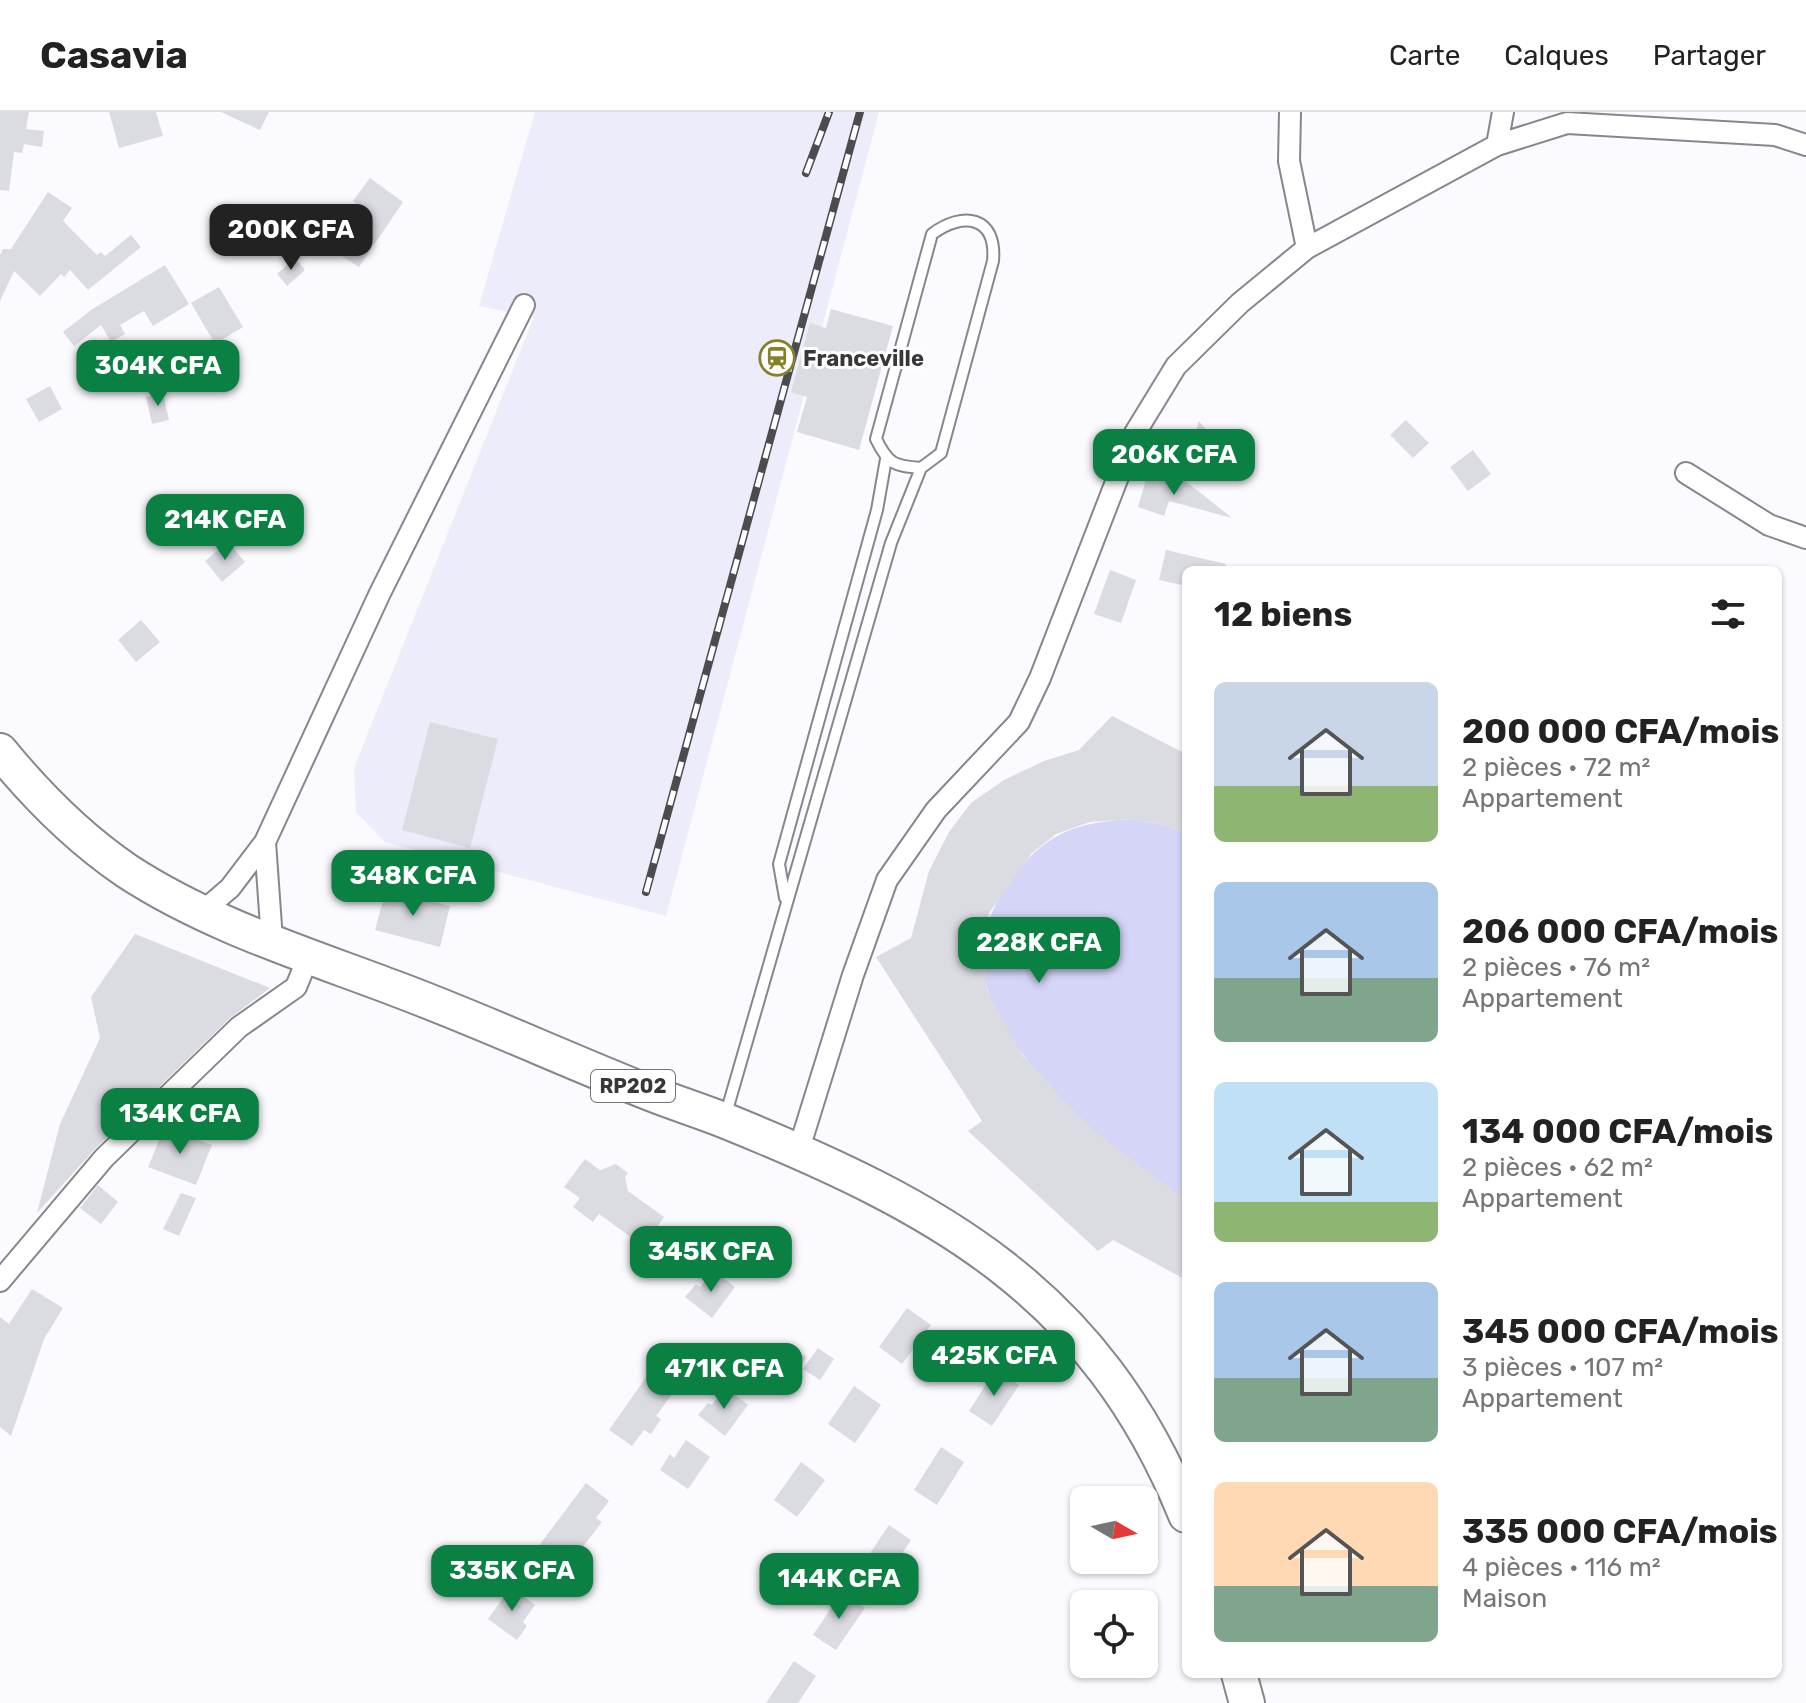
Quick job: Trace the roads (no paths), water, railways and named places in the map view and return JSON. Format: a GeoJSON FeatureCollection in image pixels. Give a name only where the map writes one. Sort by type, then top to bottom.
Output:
{"type":"FeatureCollection","features":[{"type":"Feature","properties":{"kind":"main road","name":"RP202"},"geometry":{"type":"LineString","coordinates":[[0,751],[25,782],[124,869],[202,912],[450,1009],[651,1094],[724,1120],[906,1202],[995,1259],[1088,1346],[1153,1443],[1182,1506]]}},
{"type":"Feature","properties":{"kind":"main road"},"geometry":{"type":"LineString","coordinates":[[1240,1678],[1247,1703]]}},
{"type":"Feature","properties":{"kind":"street"},"geometry":{"type":"LineString","coordinates":[[1290,112],[1289,161],[1307,248]]}},
{"type":"Feature","properties":{"kind":"street"},"geometry":{"type":"LineString","coordinates":[[1497,145],[1503,112]]}},
{"type":"Feature","properties":{"kind":"street"},"geometry":{"type":"LineString","coordinates":[[798,1152],[853,975],[887,880],[936,810],[1019,722],[1040,678],[1135,433],[1176,366],[1240,303],[1307,248],[1497,145],[1561,117],[1775,135],[1806,145]]}},
{"type":"Feature","properties":{"kind":"street"},"geometry":{"type":"LineString","coordinates":[[202,912],[230,888],[265,842],[380,593],[524,305]]}},
{"type":"Feature","properties":{"kind":"street"},"geometry":{"type":"LineString","coordinates":[[1686,473],[1769,525],[1806,538]]}},
{"type":"Feature","properties":{"kind":"street"},"geometry":{"type":"LineString","coordinates":[[265,842],[272,940]]}},
{"type":"Feature","properties":{"kind":"street"},"geometry":{"type":"LineString","coordinates":[[0,1281],[104,1158],[239,1027],[296,987],[309,955]]}},
{"type":"Feature","properties":{"kind":"lane"},"geometry":{"type":"LineString","coordinates":[[724,1120],[891,543],[921,468],[941,453],[993,261],[995,243],[985,228],[974,221],[959,219],[946,223],[932,234],[876,439],[886,459],[877,510],[779,864],[786,901]]}},
{"type":"Feature","properties":{"kind":"lane"},"geometry":{"type":"LineString","coordinates":[[886,459],[904,467],[921,468]]}},
{"type":"Feature","properties":{"kind":"railway"},"geometry":{"type":"LineString","coordinates":[[806,173],[829,112]]}},
{"type":"Feature","properties":{"kind":"railway"},"geometry":{"type":"LineString","coordinates":[[646,892],[860,112]]}},
{"type":"Feature","properties":{"kind":"place","name":"Franceville"},"geometry":{"type":"Point","coordinates":[777,358]}}]}
